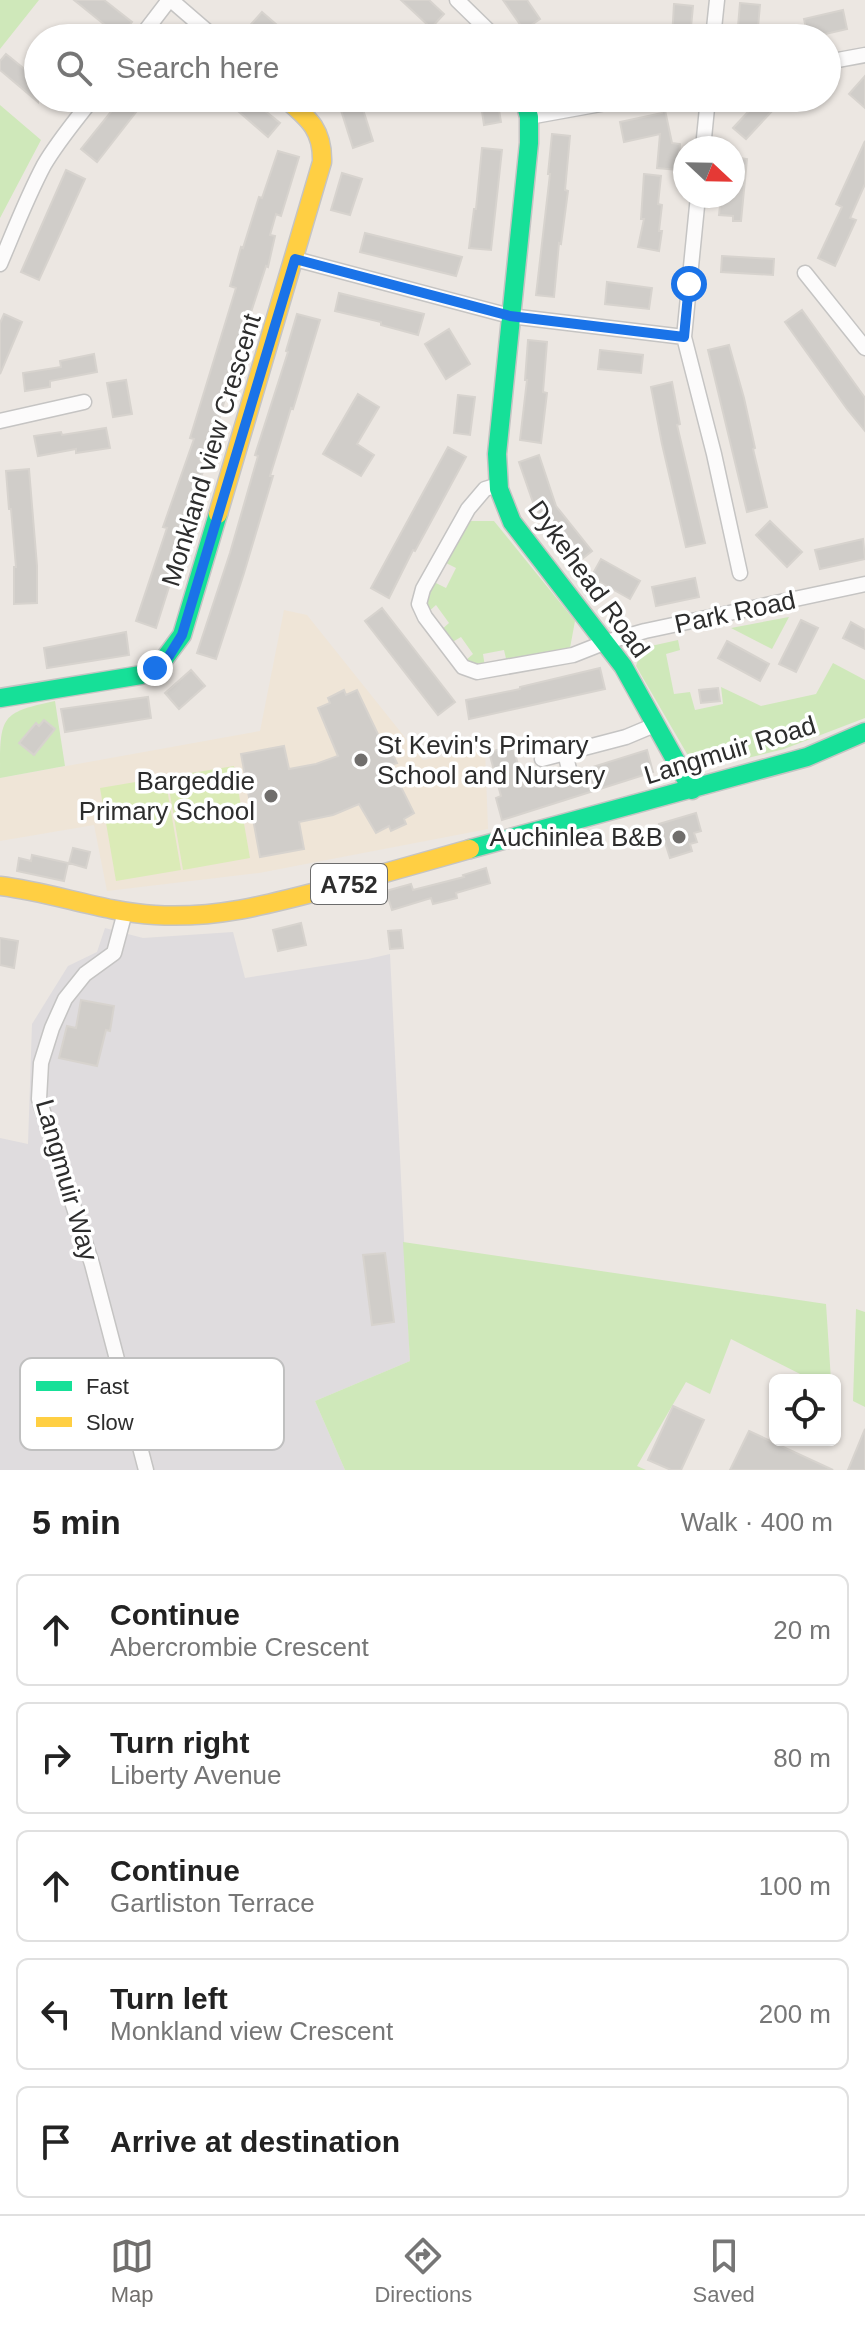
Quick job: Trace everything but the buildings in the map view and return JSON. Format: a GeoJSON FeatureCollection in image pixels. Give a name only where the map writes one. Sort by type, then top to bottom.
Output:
{"type":"FeatureCollection","features":[{"type":"Feature","properties":{"kind":"street"},"geometry":{"type":"LineString","coordinates":[[151,24],[170,0],[198,24]]}},
{"type":"Feature","properties":{"kind":"street"},"geometry":{"type":"LineString","coordinates":[[457,0],[482,24]]}},
{"type":"Feature","properties":{"kind":"street"},"geometry":{"type":"LineString","coordinates":[[714,24],[717,0]]}},
{"type":"Feature","properties":{"kind":"street"},"geometry":{"type":"LineString","coordinates":[[841,59],[865,55]]}},
{"type":"Feature","properties":{"kind":"street"},"geometry":{"type":"LineString","coordinates":[[0,264],[45,165],[82,112]]}},
{"type":"Feature","properties":{"kind":"street","name":"Monkland view Crescent"},"geometry":{"type":"LineString","coordinates":[[0,698],[141,675],[169,656],[182,635],[322,162],[324,146],[317,127],[300,112]]}},
{"type":"Feature","properties":{"kind":"street","name":"Dykehead Road"},"geometry":{"type":"LineString","coordinates":[[528,112],[529,143],[496,466],[498,485],[503,505],[512,522],[606,642],[657,724],[692,790]]}},
{"type":"Feature","properties":{"kind":"street"},"geometry":{"type":"LineString","coordinates":[[529,117],[557,112]]}},
{"type":"Feature","properties":{"kind":"street"},"geometry":{"type":"LineString","coordinates":[[704,136],[707,112]]}},
{"type":"Feature","properties":{"kind":"street"},"geometry":{"type":"LineString","coordinates":[[697,208],[684,337],[740,573]]}},
{"type":"Feature","properties":{"kind":"street"},"geometry":{"type":"LineString","coordinates":[[295,259],[510,316],[684,337]]}},
{"type":"Feature","properties":{"kind":"street"},"geometry":{"type":"LineString","coordinates":[[805,273],[865,348]]}},
{"type":"Feature","properties":{"kind":"street"},"geometry":{"type":"LineString","coordinates":[[0,421],[84,402]]}},
{"type":"Feature","properties":{"kind":"street","name":"Park Road"},"geometry":{"type":"LineString","coordinates":[[498,485],[485,489],[468,509],[423,589],[419,604],[425,617],[463,667],[477,672],[573,655],[645,631],[865,584]]}},
{"type":"Feature","properties":{"kind":"street"},"geometry":{"type":"LineString","coordinates":[[542,759],[626,737],[657,724]]}},
{"type":"Feature","properties":{"kind":"street","name":"Langmuir Road"},"geometry":{"type":"LineString","coordinates":[[0,886],[52,894],[125,912],[194,917],[253,909],[807,757],[865,732]]}},
{"type":"Feature","properties":{"kind":"street"},"geometry":{"type":"LineString","coordinates":[[565,753],[570,773]]}},
{"type":"Feature","properties":{"kind":"street","name":"Langmuir Way"},"geometry":{"type":"LineString","coordinates":[[117,1358],[92,1264],[39,1099],[41,1063],[65,999],[85,974],[114,953],[125,912]]}},
{"type":"Feature","properties":{"kind":"street","name":"Langmuir Way"},"geometry":{"type":"LineString","coordinates":[[141,1450],[146,1470]]}},
{"type":"Feature","properties":{"kind":"shaded area"},"geometry":{"type":"Polygon","coordinates":[[[284,610],[307,615],[423,760],[485,749],[488,829],[259,873],[107,891],[94,825],[0,841],[0,778],[260,731],[284,610]]]}},
{"type":"Feature","properties":{"kind":"shaded area"},"geometry":{"type":"Polygon","coordinates":[[[105,928],[143,938],[233,932],[245,978],[390,954],[410,1361],[315,1401],[345,1470],[0,1470],[0,1138],[28,1144],[32,1024],[68,966],[97,952],[105,928]]]}},
{"type":"Feature","properties":{"kind":"green space"},"geometry":{"type":"Polygon","coordinates":[[[0,0],[39,0],[0,49],[0,0]]]}},
{"type":"Feature","properties":{"kind":"green space"},"geometry":{"type":"Polygon","coordinates":[[[0,105],[41,140],[0,218],[0,105]]]}},
{"type":"Feature","properties":{"kind":"green space"},"geometry":{"type":"Polygon","coordinates":[[[468,521],[494,521],[575,621],[570,648],[507,663],[504,650],[483,654],[485,667],[465,661],[473,654],[461,637],[449,644],[440,631],[449,623],[436,605],[426,614],[422,605],[434,582],[446,588],[456,568],[444,562],[468,521]]]}},
{"type":"Feature","properties":{"kind":"green space"},"geometry":{"type":"Polygon","coordinates":[[[789,617],[772,649],[731,628],[789,617]]]}},
{"type":"Feature","properties":{"kind":"green space"},"geometry":{"type":"Polygon","coordinates":[[[678,640],[680,650],[666,654],[674,694],[690,692],[695,710],[723,704],[721,687],[761,706],[816,694],[833,663],[865,680],[865,718],[784,749],[707,768],[690,759],[636,666],[642,648],[678,640]]]}},
{"type":"Feature","properties":{"kind":"green space"},"geometry":{"type":"Polygon","coordinates":[[[55,701],[65,766],[0,778],[1,741],[7,720],[23,709],[55,701]]]}},
{"type":"Feature","properties":{"kind":"green space"},"geometry":{"type":"Polygon","coordinates":[[[234,766],[250,858],[183,870],[167,777],[234,766]]]}},
{"type":"Feature","properties":{"kind":"green space"},"geometry":{"type":"Polygon","coordinates":[[[165,777],[181,870],[116,881],[100,788],[165,777]]]}},
{"type":"Feature","properties":{"kind":"green space"},"geometry":{"type":"Polygon","coordinates":[[[403,1242],[826,1304],[831,1374],[800,1374],[731,1339],[710,1394],[686,1382],[637,1466],[646,1470],[345,1470],[315,1401],[410,1361],[403,1242]]]}},
{"type":"Feature","properties":{"kind":"green space"},"geometry":{"type":"Polygon","coordinates":[[[856,1309],[865,1312],[865,1407],[853,1401],[856,1309]]]}},
{"type":"Feature","properties":{"kind":"traffic: fast"},"geometry":{"type":"LineString","coordinates":[[528,112],[529,143],[497,454],[499,489],[512,522],[623,666],[692,790]]}},
{"type":"Feature","properties":{"kind":"traffic: fast"},"geometry":{"type":"LineString","coordinates":[[0,698],[141,675],[165,658],[182,635],[218,514]]}},
{"type":"Feature","properties":{"kind":"traffic: fast"},"geometry":{"type":"LineString","coordinates":[[470,849],[807,757],[865,732]]}},
{"type":"Feature","properties":{"kind":"traffic: slow"},"geometry":{"type":"LineString","coordinates":[[218,514],[322,162],[317,133],[300,112]]}},
{"type":"Feature","properties":{"kind":"traffic: slow"},"geometry":{"type":"LineString","coordinates":[[0,886],[136,913],[202,915],[290,899],[470,849]]}},
{"type":"Feature","properties":{"kind":"place","name":"St Kevin's Primary School and Nursery"},"geometry":{"type":"Point","coordinates":[361,760]}},
{"type":"Feature","properties":{"kind":"place","name":"Bargeddie Primary School"},"geometry":{"type":"Point","coordinates":[271,796]}},
{"type":"Feature","properties":{"kind":"place","name":"Auchinlea B&B"},"geometry":{"type":"Point","coordinates":[679,837]}},
{"type":"Feature","properties":{"kind":"route"},"geometry":{"type":"LineString","coordinates":[[155,668],[169,656],[182,635],[295,259],[510,316],[684,337],[689,284]]}}]}
